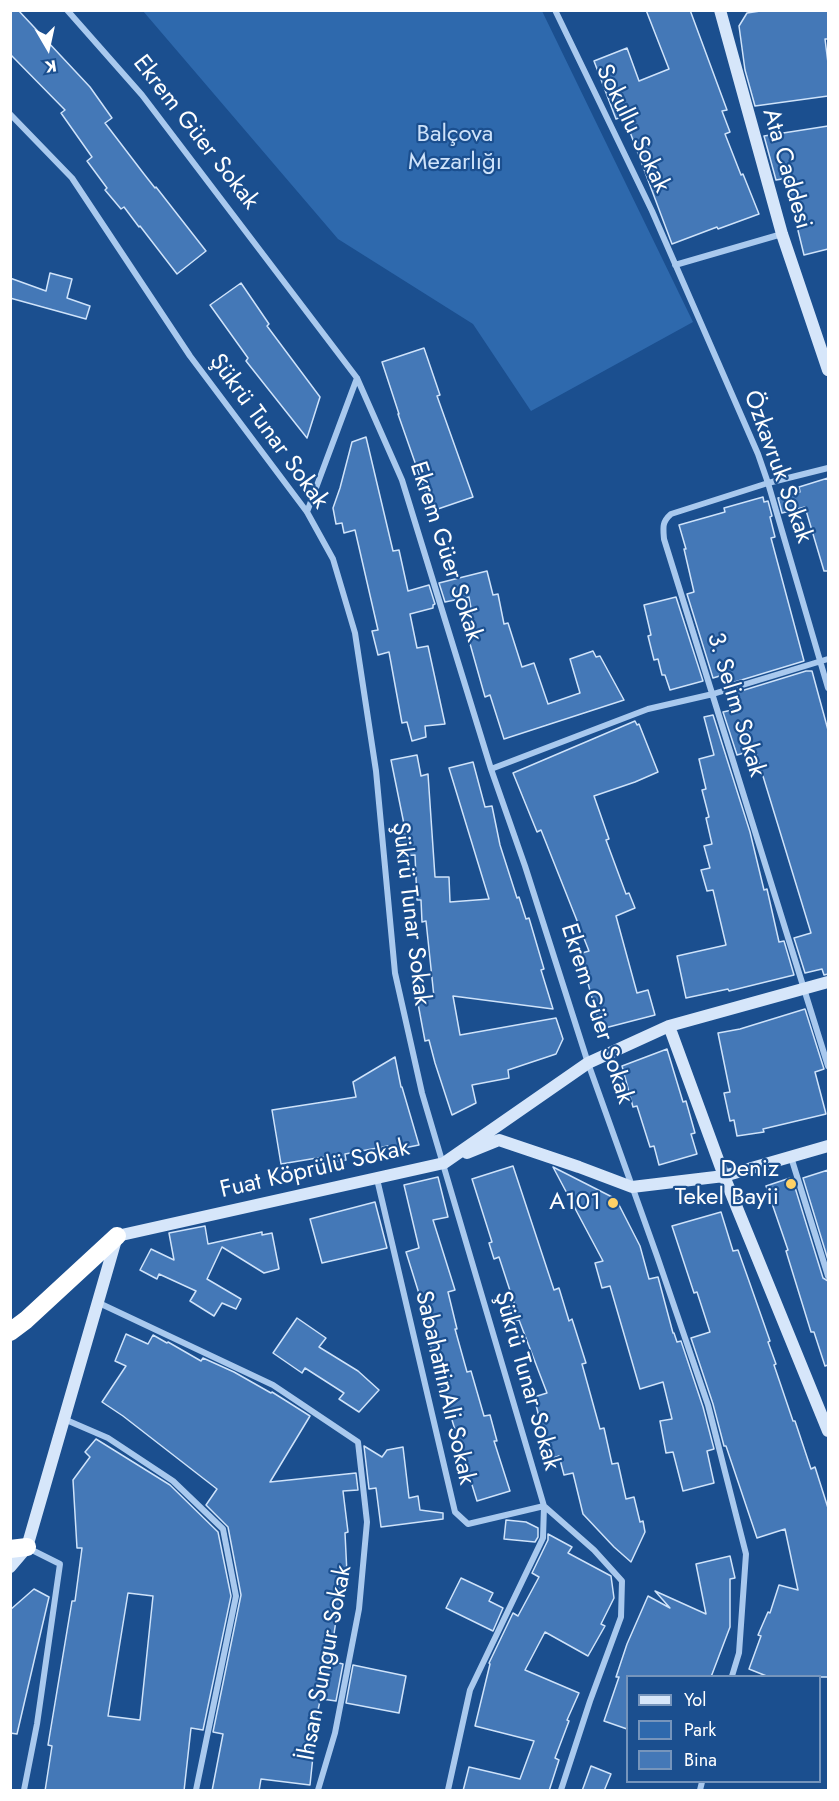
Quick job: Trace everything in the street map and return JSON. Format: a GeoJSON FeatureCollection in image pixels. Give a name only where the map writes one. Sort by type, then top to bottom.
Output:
{"type":"FeatureCollection","features":[{"type":"Feature","properties":{"kind":"highway"},"geometry":{"type":"LineString","coordinates":[[10,1332],[117,1236]]}},
{"type":"Feature","properties":{"kind":"main road","name":"Ata Caddesi"},"geometry":{"type":"LineString","coordinates":[[720,10],[782,234],[827,363]]}},
{"type":"Feature","properties":{"kind":"main road","name":"Fuat Köprülü Sokak"},"geometry":{"type":"LineString","coordinates":[[117,1236],[444,1163],[588,1063],[669,1026],[828,982]]}},
{"type":"Feature","properties":{"kind":"main road"},"geometry":{"type":"LineString","coordinates":[[669,1026],[724,1176],[828,1431]]}},
{"type":"Feature","properties":{"kind":"main road"},"geometry":{"type":"LineString","coordinates":[[444,1163],[499,1140],[632,1188],[724,1176],[828,1146]]}},
{"type":"Feature","properties":{"kind":"main road"},"geometry":{"type":"LineString","coordinates":[[10,1567],[19,1548],[64,1419],[117,1236]]}},
{"type":"Feature","properties":{"kind":"street","name":"Ekrem Güer Sokak"},"geometry":{"type":"LineString","coordinates":[[67,10],[142,95],[357,378],[402,480],[491,769],[525,866],[588,1063],[708,1406],[746,1554],[738,1653],[732,1675]]}},
{"type":"Feature","properties":{"kind":"street","name":"Sokullu Sokak"},"geometry":{"type":"LineString","coordinates":[[555,10],[652,211],[675,264]]}},
{"type":"Feature","properties":{"kind":"street","name":"Şükrü Tunar Sokak"},"geometry":{"type":"LineString","coordinates":[[10,114],[72,178],[190,356],[307,512],[333,559],[356,633],[376,771],[394,973],[422,1093],[544,1506],[543,1538],[470,1690],[448,1791]]}},
{"type":"Feature","properties":{"kind":"street"},"geometry":{"type":"LineString","coordinates":[[675,264],[782,234]]}},
{"type":"Feature","properties":{"kind":"street","name":"Özkavruk Sokak"},"geometry":{"type":"LineString","coordinates":[[675,264],[758,454],[828,688]]}},
{"type":"Feature","properties":{"kind":"street"},"geometry":{"type":"LineString","coordinates":[[307,512],[357,378]]}},
{"type":"Feature","properties":{"kind":"street","name":"3. Selim Sokak"},"geometry":{"type":"LineString","coordinates":[[828,468],[768,483],[671,514],[663,526],[664,539],[828,1066]]}},
{"type":"Feature","properties":{"kind":"street"},"geometry":{"type":"LineString","coordinates":[[491,769],[648,709],[714,694],[828,659]]}},
{"type":"Feature","properties":{"kind":"street"},"geometry":{"type":"LineString","coordinates":[[791,1157],[828,1276]]}},
{"type":"Feature","properties":{"kind":"street","name":"SabahattinAli Sokak"},"geometry":{"type":"LineString","coordinates":[[376,1178],[455,1512],[468,1524],[544,1506]]}},
{"type":"Feature","properties":{"kind":"street","name":"İhsan Sungur Sokak"},"geometry":{"type":"LineString","coordinates":[[99,1303],[273,1384],[358,1442],[367,1522],[359,1609],[335,1733],[318,1791]]}},
{"type":"Feature","properties":{"kind":"street"},"geometry":{"type":"LineString","coordinates":[[64,1419],[108,1438],[173,1481],[223,1529],[236,1596],[196,1791]]}},
{"type":"Feature","properties":{"kind":"street"},"geometry":{"type":"LineString","coordinates":[[544,1506],[594,1550],[622,1581],[621,1617],[590,1701],[561,1791]]}},
{"type":"Feature","properties":{"kind":"street"},"geometry":{"type":"LineString","coordinates":[[19,1548],[60,1564],[37,1724],[24,1791]]}},
{"type":"Feature","properties":{"kind":"green space","name":"Balçova Mezarlığı"},"geometry":{"type":"Polygon","coordinates":[[[143,11],[542,11],[693,322],[531,411],[473,324],[338,239],[143,11]]]}},
{"type":"Feature","properties":{"kind":"building"},"geometry":{"type":"Polygon","coordinates":[[[10,10],[18,10],[90,87],[112,118],[105,123],[206,251],[177,274],[124,207],[121,209],[105,190],[107,188],[87,161],[92,157],[61,113],[65,110],[10,54],[10,10]]]}},
{"type":"Feature","properties":{"kind":"building"},"geometry":{"type":"Polygon","coordinates":[[[646,10],[690,10],[727,110],[722,111],[730,132],[725,134],[759,214],[672,244],[624,116],[616,119],[594,61],[627,48],[639,81],[669,69],[646,10]]]}},
{"type":"Feature","properties":{"kind":"building"},"geometry":{"type":"Polygon","coordinates":[[[767,10],[828,10],[828,39],[825,39],[828,96],[755,106],[745,70],[739,26],[747,13],[767,10]]]}},
{"type":"Feature","properties":{"kind":"building"},"geometry":{"type":"Polygon","coordinates":[[[828,126],[828,249],[804,255],[788,178],[776,180],[764,136],[828,126]]]}},
{"type":"Feature","properties":{"kind":"building"},"geometry":{"type":"Polygon","coordinates":[[[50,273],[72,279],[67,298],[90,306],[86,319],[10,298],[10,278],[46,291],[50,273]]]}},
{"type":"Feature","properties":{"kind":"building"},"geometry":{"type":"Polygon","coordinates":[[[241,283],[269,324],[267,326],[320,397],[307,438],[246,361],[248,358],[210,305],[241,283]]]}},
{"type":"Feature","properties":{"kind":"building"},"geometry":{"type":"Polygon","coordinates":[[[424,348],[440,395],[437,396],[473,497],[432,511],[382,362],[424,348]]]}},
{"type":"Feature","properties":{"kind":"building"},"geometry":{"type":"Polygon","coordinates":[[[366,437],[393,551],[399,550],[408,591],[429,585],[435,604],[433,608],[410,614],[417,648],[428,646],[445,724],[425,726],[426,737],[412,741],[407,722],[402,723],[389,652],[378,655],[372,631],[378,630],[355,530],[344,533],[342,523],[336,524],[333,508],[352,442],[366,437]]]}},
{"type":"Feature","properties":{"kind":"building"},"geometry":{"type":"Polygon","coordinates":[[[828,478],[828,571],[824,571],[805,507],[782,513],[778,498],[800,492],[799,487],[828,478]]]}},
{"type":"Feature","properties":{"kind":"building"},"geometry":{"type":"Polygon","coordinates":[[[763,497],[764,502],[768,501],[772,516],[770,517],[775,537],[771,538],[804,661],[725,685],[723,675],[713,678],[687,594],[694,592],[679,525],[725,512],[724,508],[763,497]]]}},
{"type":"Feature","properties":{"kind":"building"},"geometry":{"type":"Polygon","coordinates":[[[487,571],[493,595],[498,594],[504,624],[508,623],[522,667],[534,663],[548,704],[580,693],[570,659],[593,651],[596,657],[600,656],[624,700],[504,739],[490,695],[485,697],[467,633],[475,631],[469,597],[445,602],[439,583],[487,571]]]}},
{"type":"Feature","properties":{"kind":"building"},"geometry":{"type":"Polygon","coordinates":[[[676,597],[703,681],[670,690],[665,675],[662,675],[658,659],[654,660],[644,605],[676,597]]]}},
{"type":"Feature","properties":{"kind":"building"},"geometry":{"type":"Polygon","coordinates":[[[812,671],[828,730],[828,974],[824,975],[822,969],[805,973],[794,938],[811,933],[755,750],[737,755],[723,712],[732,710],[728,695],[812,671]]]}},
{"type":"Feature","properties":{"kind":"building"},"geometry":{"type":"Polygon","coordinates":[[[713,715],[750,832],[764,890],[767,889],[779,942],[784,941],[794,975],[729,991],[728,989],[686,998],[677,956],[726,945],[713,890],[707,891],[701,870],[710,868],[704,846],[712,844],[706,818],[709,817],[702,790],[706,789],[699,759],[714,755],[704,717],[713,715]]]}},
{"type":"Feature","properties":{"kind":"building"},"geometry":{"type":"Polygon","coordinates":[[[635,721],[637,725],[639,724],[658,772],[594,796],[609,839],[606,840],[626,894],[629,893],[635,908],[616,916],[637,993],[648,990],[655,1015],[601,1029],[587,980],[582,981],[575,955],[589,951],[541,830],[537,832],[513,773],[635,721]]]}},
{"type":"Feature","properties":{"kind":"building"},"geometry":{"type":"Polygon","coordinates":[[[417,755],[421,776],[428,774],[435,877],[449,877],[450,902],[489,899],[449,768],[473,762],[485,807],[492,806],[500,845],[517,898],[519,897],[526,919],[529,918],[553,1009],[453,996],[460,1035],[556,1018],[563,1039],[556,1054],[508,1070],[509,1078],[472,1085],[476,1103],[452,1115],[429,1040],[425,1041],[416,993],[434,997],[426,921],[422,922],[421,900],[417,900],[415,855],[401,856],[399,835],[406,834],[391,760],[417,755]]]}},
{"type":"Feature","properties":{"kind":"building"},"geometry":{"type":"Polygon","coordinates":[[[805,1009],[824,1069],[815,1072],[826,1114],[763,1129],[764,1132],[737,1136],[734,1120],[730,1121],[724,1093],[730,1092],[718,1033],[740,1029],[805,1009]]]}},
{"type":"Feature","properties":{"kind":"building"},"geometry":{"type":"Polygon","coordinates":[[[667,1049],[683,1102],[686,1101],[695,1133],[691,1134],[697,1154],[659,1165],[654,1146],[650,1147],[637,1106],[633,1107],[622,1066],[667,1049]]]}},
{"type":"Feature","properties":{"kind":"building"},"geometry":{"type":"Polygon","coordinates":[[[395,1057],[401,1087],[419,1145],[389,1151],[388,1146],[345,1154],[346,1160],[324,1164],[323,1157],[281,1164],[272,1110],[356,1097],[353,1082],[395,1057]]]}},
{"type":"Feature","properties":{"kind":"building"},"geometry":{"type":"Polygon","coordinates":[[[513,1166],[554,1290],[559,1288],[569,1321],[572,1319],[586,1363],[582,1364],[600,1429],[604,1428],[612,1464],[618,1463],[626,1499],[634,1497],[640,1522],[643,1521],[645,1532],[631,1562],[583,1514],[573,1473],[564,1475],[559,1456],[553,1458],[548,1440],[545,1441],[534,1397],[547,1393],[519,1320],[514,1321],[508,1305],[514,1303],[499,1257],[494,1259],[489,1243],[492,1242],[472,1179],[513,1166]]]}},
{"type":"Feature","properties":{"kind":"building"},"geometry":{"type":"Polygon","coordinates":[[[553,1167],[616,1199],[640,1246],[649,1279],[658,1277],[673,1333],[677,1342],[681,1341],[703,1407],[714,1449],[707,1451],[714,1483],[683,1491],[673,1452],[666,1453],[660,1421],[672,1419],[663,1382],[640,1389],[610,1286],[602,1288],[595,1263],[603,1261],[553,1167]]]}},
{"type":"Feature","properties":{"kind":"building"},"geometry":{"type":"Polygon","coordinates":[[[828,1170],[828,1260],[803,1178],[828,1170]]]}},
{"type":"Feature","properties":{"kind":"building"},"geometry":{"type":"Polygon","coordinates":[[[438,1177],[448,1217],[433,1220],[455,1290],[448,1292],[457,1329],[455,1329],[467,1372],[471,1371],[484,1416],[490,1415],[497,1441],[494,1441],[510,1491],[477,1501],[431,1352],[423,1317],[426,1316],[406,1252],[419,1248],[404,1185],[438,1177]]]}},
{"type":"Feature","properties":{"kind":"building"},"geometry":{"type":"Polygon","coordinates":[[[790,1178],[793,1181],[823,1278],[828,1281],[828,1365],[825,1366],[814,1332],[811,1332],[786,1251],[788,1250],[766,1186],[790,1178]]]}},
{"type":"Feature","properties":{"kind":"building"},"geometry":{"type":"Polygon","coordinates":[[[375,1202],[387,1248],[322,1263],[310,1219],[375,1202]]]}},
{"type":"Feature","properties":{"kind":"building"},"geometry":{"type":"Polygon","coordinates":[[[721,1212],[733,1251],[738,1250],[770,1341],[768,1342],[776,1364],[774,1365],[793,1421],[795,1421],[811,1469],[815,1467],[828,1508],[828,1677],[764,1675],[749,1669],[761,1636],[758,1635],[768,1612],[770,1613],[779,1585],[798,1590],[785,1529],[757,1538],[726,1446],[724,1446],[691,1338],[710,1332],[697,1292],[694,1293],[672,1226],[721,1212]]]}},
{"type":"Feature","properties":{"kind":"building"},"geometry":{"type":"Polygon","coordinates":[[[205,1226],[208,1244],[262,1232],[262,1235],[272,1233],[279,1269],[264,1273],[222,1247],[207,1279],[241,1299],[236,1309],[222,1303],[214,1316],[190,1301],[196,1291],[159,1274],[157,1279],[140,1270],[151,1249],[174,1260],[169,1233],[205,1226]]]}},
{"type":"Feature","properties":{"kind":"building"},"geometry":{"type":"Polygon","coordinates":[[[297,1318],[326,1338],[319,1347],[358,1371],[379,1390],[359,1412],[339,1399],[344,1393],[305,1368],[302,1373],[273,1353],[297,1318]]]}},
{"type":"Feature","properties":{"kind":"building"},"geometry":{"type":"Polygon","coordinates":[[[126,1334],[148,1344],[153,1335],[201,1361],[203,1358],[234,1372],[310,1416],[270,1482],[356,1473],[358,1490],[343,1491],[348,1532],[345,1533],[347,1574],[344,1574],[341,1607],[338,1607],[330,1661],[343,1664],[336,1701],[322,1699],[320,1701],[308,1755],[313,1756],[310,1785],[261,1779],[259,1791],[212,1791],[223,1734],[213,1732],[241,1595],[228,1527],[206,1505],[217,1489],[102,1402],[126,1366],[115,1361],[126,1334]]]}},
{"type":"Feature","properties":{"kind":"building"},"geometry":{"type":"Polygon","coordinates":[[[96,1439],[170,1485],[218,1532],[231,1596],[203,1730],[191,1728],[184,1791],[45,1791],[52,1746],[48,1745],[72,1601],[75,1601],[82,1548],[77,1548],[73,1480],[90,1457],[85,1452],[96,1439]],[[128,1593],[108,1716],[140,1720],[153,1596],[128,1593]]]}},
{"type":"Feature","properties":{"kind":"building"},"geometry":{"type":"Polygon","coordinates":[[[364,1446],[382,1457],[387,1450],[403,1447],[409,1498],[418,1496],[420,1510],[443,1513],[443,1519],[381,1527],[376,1488],[369,1489],[364,1446]]]}},
{"type":"Feature","properties":{"kind":"building"},"geometry":{"type":"Polygon","coordinates":[[[506,1520],[526,1522],[538,1528],[538,1537],[535,1542],[504,1539],[506,1520]]]}},
{"type":"Feature","properties":{"kind":"building"},"geometry":{"type":"Polygon","coordinates":[[[548,1534],[572,1547],[568,1553],[611,1576],[614,1598],[601,1624],[605,1626],[588,1656],[545,1632],[525,1670],[579,1693],[567,1720],[569,1721],[555,1758],[559,1760],[549,1791],[463,1791],[469,1767],[520,1779],[534,1741],[475,1726],[489,1663],[513,1613],[518,1616],[539,1577],[532,1573],[548,1540],[548,1534]]]}},
{"type":"Feature","properties":{"kind":"building"},"geometry":{"type":"Polygon","coordinates":[[[730,1556],[735,1578],[730,1579],[730,1627],[712,1675],[626,1675],[626,1729],[604,1721],[627,1644],[648,1596],[670,1608],[655,1591],[706,1614],[696,1564],[730,1556]]]}},
{"type":"Feature","properties":{"kind":"building"},"geometry":{"type":"Polygon","coordinates":[[[461,1578],[493,1593],[489,1601],[503,1608],[493,1631],[446,1608],[461,1578]]]}},
{"type":"Feature","properties":{"kind":"building"},"geometry":{"type":"Polygon","coordinates":[[[34,1589],[49,1597],[17,1734],[10,1733],[10,1610],[34,1589]]]}},
{"type":"Feature","properties":{"kind":"building"},"geometry":{"type":"Polygon","coordinates":[[[353,1665],[406,1676],[399,1713],[346,1703],[353,1665]]]}},
{"type":"Feature","properties":{"kind":"building"},"geometry":{"type":"Polygon","coordinates":[[[591,1766],[611,1774],[604,1791],[582,1791],[591,1766]]]}},
{"type":"Feature","properties":{"kind":"place","name":"Deniz Tekel Bayii"},"geometry":{"type":"Point","coordinates":[791,1184]}},
{"type":"Feature","properties":{"kind":"place","name":"A101"},"geometry":{"type":"Point","coordinates":[613,1203]}}]}
